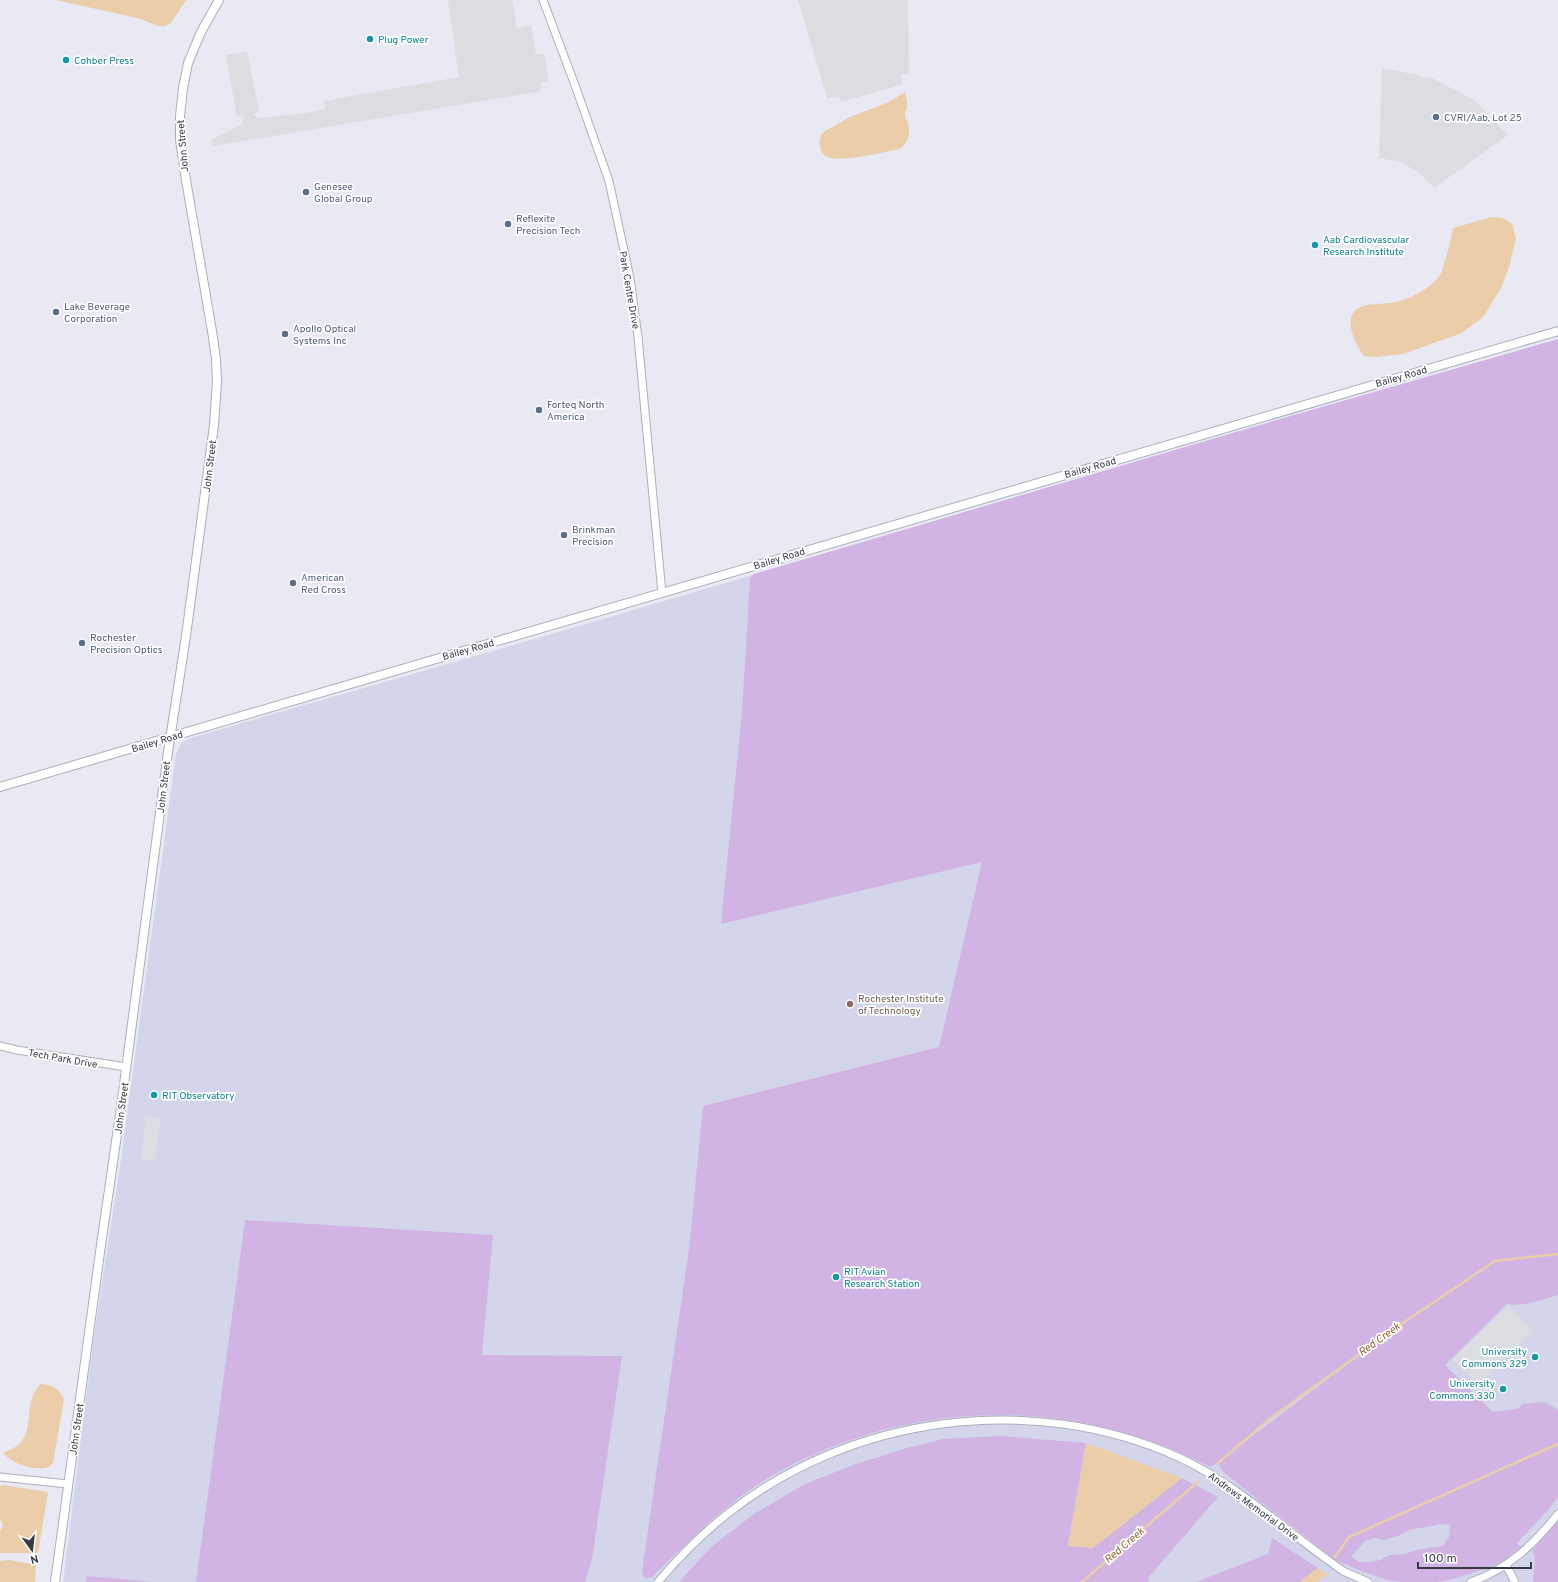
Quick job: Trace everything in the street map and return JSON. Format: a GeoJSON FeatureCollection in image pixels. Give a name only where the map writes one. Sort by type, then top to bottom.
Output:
{"type":"FeatureCollection","features":[{"type":"Feature","properties":{"kind":"street","name":"John Street"},"geometry":{"type":"LineString","coordinates":[[55,1582],[214,425],[217,382],[212,331],[181,143],[180,112],[188,63],[201,32],[219,0]]}},
{"type":"Feature","properties":{"kind":"street","name":"Park Centre Drive"},"geometry":{"type":"LineString","coordinates":[[543,0],[609,181],[630,278],[638,337],[662,593]]}},
{"type":"Feature","properties":{"kind":"street","name":"Bailey Road"},"geometry":{"type":"LineString","coordinates":[[0,788],[1558,331]]}},
{"type":"Feature","properties":{"kind":"street","name":"Tech Park Drive"},"geometry":{"type":"LineString","coordinates":[[0,1046],[126,1067]]}},
{"type":"Feature","properties":{"kind":"street","name":"Andrews Memorial Drive"},"geometry":{"type":"LineString","coordinates":[[658,1582],[682,1555],[726,1515],[772,1483],[814,1461],[867,1440],[895,1432],[952,1422],[993,1420],[1041,1422],[1086,1428],[1137,1441],[1178,1457],[1227,1484],[1343,1571],[1368,1582]]}},
{"type":"Feature","properties":{"kind":"street"},"geometry":{"type":"LineString","coordinates":[[0,1477],[68,1484]]}},
{"type":"Feature","properties":{"kind":"street"},"geometry":{"type":"LineString","coordinates":[[1471,1582],[1493,1573],[1506,1565],[1527,1548],[1558,1514]]}},
{"type":"Feature","properties":{"kind":"street"},"geometry":{"type":"LineString","coordinates":[[1506,1565],[1515,1582]]}},
{"type":"Feature","properties":{"kind":"shaded area"},"geometry":{"type":"Polygon","coordinates":[[[56,0],[186,0],[171,23],[165,26],[157,26],[141,19],[56,0]]]}},
{"type":"Feature","properties":{"kind":"shaded area"},"geometry":{"type":"Polygon","coordinates":[[[448,0],[512,0],[517,28],[531,25],[536,54],[544,54],[549,80],[540,84],[541,91],[213,146],[211,140],[241,125],[244,116],[237,117],[226,55],[247,51],[259,112],[253,114],[257,118],[308,113],[325,109],[324,101],[459,77],[448,0]]]}},
{"type":"Feature","properties":{"kind":"shaded area"},"geometry":{"type":"Polygon","coordinates":[[[798,0],[908,0],[909,74],[902,74],[903,84],[841,102],[839,96],[827,98],[798,0]]]}},
{"type":"Feature","properties":{"kind":"shaded area","name":"CVRI/Aab, Lot 25"},"geometry":{"type":"Polygon","coordinates":[[[1382,68],[1432,78],[1474,100],[1508,135],[1434,188],[1419,173],[1401,162],[1379,158],[1382,68]]]}},
{"type":"Feature","properties":{"kind":"shaded area"},"geometry":{"type":"Polygon","coordinates":[[[905,92],[907,108],[905,111],[905,116],[909,131],[907,142],[902,147],[899,149],[861,157],[840,159],[831,158],[823,154],[820,145],[822,133],[850,117],[887,103],[905,92]]]}},
{"type":"Feature","properties":{"kind":"shaded area"},"geometry":{"type":"Polygon","coordinates":[[[1492,217],[1503,218],[1512,224],[1516,238],[1510,264],[1502,286],[1484,316],[1462,333],[1403,354],[1377,357],[1364,356],[1356,344],[1351,329],[1352,315],[1356,310],[1366,305],[1397,302],[1418,294],[1424,290],[1441,273],[1449,248],[1453,228],[1492,217]]]}},
{"type":"Feature","properties":{"kind":"shaded area","name":"Rochester Institute of Technology"},"geometry":{"type":"Polygon","coordinates":[[[1558,339],[1558,1582],[63,1582],[93,1343],[121,1159],[176,754],[181,743],[190,738],[576,627],[1287,417],[1309,496],[1558,339]]]}},
{"type":"Feature","properties":{"kind":"shaded area"},"geometry":{"type":"Polygon","coordinates":[[[1558,339],[1558,1295],[1527,1304],[1507,1304],[1445,1365],[1493,1412],[1517,1409],[1523,1404],[1540,1402],[1547,1403],[1558,1410],[1558,1497],[1517,1543],[1521,1547],[1503,1561],[1485,1570],[1457,1578],[1437,1582],[1402,1582],[1387,1580],[1335,1560],[1223,1472],[1218,1463],[1210,1467],[1158,1444],[1104,1427],[1050,1418],[995,1415],[940,1419],[885,1430],[832,1447],[780,1471],[745,1493],[697,1533],[652,1577],[644,1578],[642,1571],[689,1249],[703,1106],[939,1047],[982,862],[721,924],[742,712],[750,578],[754,574],[1558,339]],[[1382,1338],[1272,1417],[1226,1456],[1382,1338]],[[1442,1524],[1409,1530],[1398,1536],[1384,1540],[1374,1538],[1365,1541],[1351,1557],[1359,1562],[1370,1562],[1380,1560],[1389,1555],[1405,1554],[1416,1550],[1443,1546],[1449,1537],[1450,1525],[1442,1524]]]}},
{"type":"Feature","properties":{"kind":"shaded area"},"geometry":{"type":"Polygon","coordinates":[[[146,1117],[160,1118],[155,1160],[141,1160],[146,1117]]]}},
{"type":"Feature","properties":{"kind":"shaded area"},"geometry":{"type":"Polygon","coordinates":[[[245,1220],[493,1235],[482,1355],[622,1356],[592,1559],[585,1582],[196,1582],[245,1220]]]}},
{"type":"Feature","properties":{"kind":"shaded area"},"geometry":{"type":"Polygon","coordinates":[[[1509,1305],[1533,1331],[1478,1384],[1453,1359],[1509,1305]]]}},
{"type":"Feature","properties":{"kind":"shaded area"},"geometry":{"type":"Polygon","coordinates":[[[41,1384],[55,1388],[64,1399],[53,1463],[47,1468],[34,1468],[16,1463],[3,1453],[17,1446],[23,1440],[28,1424],[32,1398],[35,1391],[41,1384]]]}},
{"type":"Feature","properties":{"kind":"shaded area"},"geometry":{"type":"Polygon","coordinates":[[[1001,1436],[1086,1443],[1068,1545],[1093,1548],[1182,1478],[1218,1497],[1148,1578],[1149,1582],[679,1582],[711,1547],[754,1514],[805,1484],[853,1465],[907,1448],[943,1439],[1001,1436]]]}},
{"type":"Feature","properties":{"kind":"shaded area"},"geometry":{"type":"Polygon","coordinates":[[[1086,1443],[1182,1478],[1093,1548],[1068,1546],[1086,1443]]]}},
{"type":"Feature","properties":{"kind":"shaded area"},"geometry":{"type":"Polygon","coordinates":[[[2,1485],[48,1492],[38,1553],[0,1553],[0,1532],[3,1526],[0,1519],[0,1487],[2,1485]]]}},
{"type":"Feature","properties":{"kind":"shaded area"},"geometry":{"type":"Polygon","coordinates":[[[1558,1521],[1558,1582],[1533,1582],[1535,1556],[1532,1551],[1558,1521]]]}},
{"type":"Feature","properties":{"kind":"shaded area"},"geometry":{"type":"Polygon","coordinates":[[[1272,1538],[1318,1568],[1299,1582],[1196,1582],[1268,1554],[1272,1538]]]}},
{"type":"Feature","properties":{"kind":"shaded area"},"geometry":{"type":"Polygon","coordinates":[[[9,1560],[36,1565],[35,1582],[0,1582],[0,1561],[9,1560]]]}},
{"type":"Feature","properties":{"kind":"shaded area"},"geometry":{"type":"Polygon","coordinates":[[[1318,1568],[1330,1576],[1323,1577],[1318,1582],[1299,1582],[1318,1568]]]}},
{"type":"Feature","properties":{"kind":"shaded area"},"geometry":{"type":"Polygon","coordinates":[[[87,1576],[152,1582],[86,1582],[87,1576]]]}},
{"type":"Feature","properties":{"kind":"waterway","name":"Red Creek"},"geometry":{"type":"LineString","coordinates":[[1218,1463],[1272,1417],[1400,1325],[1495,1261],[1558,1254]]}},
{"type":"Feature","properties":{"kind":"waterway"},"geometry":{"type":"LineString","coordinates":[[1335,1557],[1349,1537],[1558,1444]]}},
{"type":"Feature","properties":{"kind":"waterway","name":"Red Creek"},"geometry":{"type":"LineString","coordinates":[[1082,1582],[1199,1481]]}},
{"type":"Feature","properties":{"kind":"place","name":"Plug Power"},"geometry":{"type":"Point","coordinates":[370,39]}},
{"type":"Feature","properties":{"kind":"place","name":"Cohber Press"},"geometry":{"type":"Point","coordinates":[66,60]}},
{"type":"Feature","properties":{"kind":"place","name":"CVRI/Aab, Lot 25"},"geometry":{"type":"Point","coordinates":[1436,117]}},
{"type":"Feature","properties":{"kind":"place","name":"Genesee Global Group"},"geometry":{"type":"Point","coordinates":[306,192]}},
{"type":"Feature","properties":{"kind":"place","name":"Reflexite Precision Tech"},"geometry":{"type":"Point","coordinates":[508,224]}},
{"type":"Feature","properties":{"kind":"place","name":"Aab Cardiovascular Research Institute"},"geometry":{"type":"Point","coordinates":[1315,245]}},
{"type":"Feature","properties":{"kind":"place","name":"Lake Beverage Corporation"},"geometry":{"type":"Point","coordinates":[56,312]}},
{"type":"Feature","properties":{"kind":"place","name":"Apollo Optical Systems Inc"},"geometry":{"type":"Point","coordinates":[285,334]}},
{"type":"Feature","properties":{"kind":"place","name":"Forteq North America"},"geometry":{"type":"Point","coordinates":[539,410]}},
{"type":"Feature","properties":{"kind":"place","name":"Brinkman Precision"},"geometry":{"type":"Point","coordinates":[564,535]}},
{"type":"Feature","properties":{"kind":"place","name":"American Red Cross"},"geometry":{"type":"Point","coordinates":[293,583]}},
{"type":"Feature","properties":{"kind":"place","name":"Rochester Precision Optics"},"geometry":{"type":"Point","coordinates":[82,643]}},
{"type":"Feature","properties":{"kind":"place","name":"Rochester Institute of Technology"},"geometry":{"type":"Point","coordinates":[850,1004]}},
{"type":"Feature","properties":{"kind":"place","name":"RIT Observatory"},"geometry":{"type":"Point","coordinates":[154,1095]}},
{"type":"Feature","properties":{"kind":"place","name":"RIT Avian Research Station"},"geometry":{"type":"Point","coordinates":[836,1277]}},
{"type":"Feature","properties":{"kind":"place","name":"University Commons 329"},"geometry":{"type":"Point","coordinates":[1535,1357]}},
{"type":"Feature","properties":{"kind":"place","name":"University Commons 330"},"geometry":{"type":"Point","coordinates":[1503,1389]}}]}
